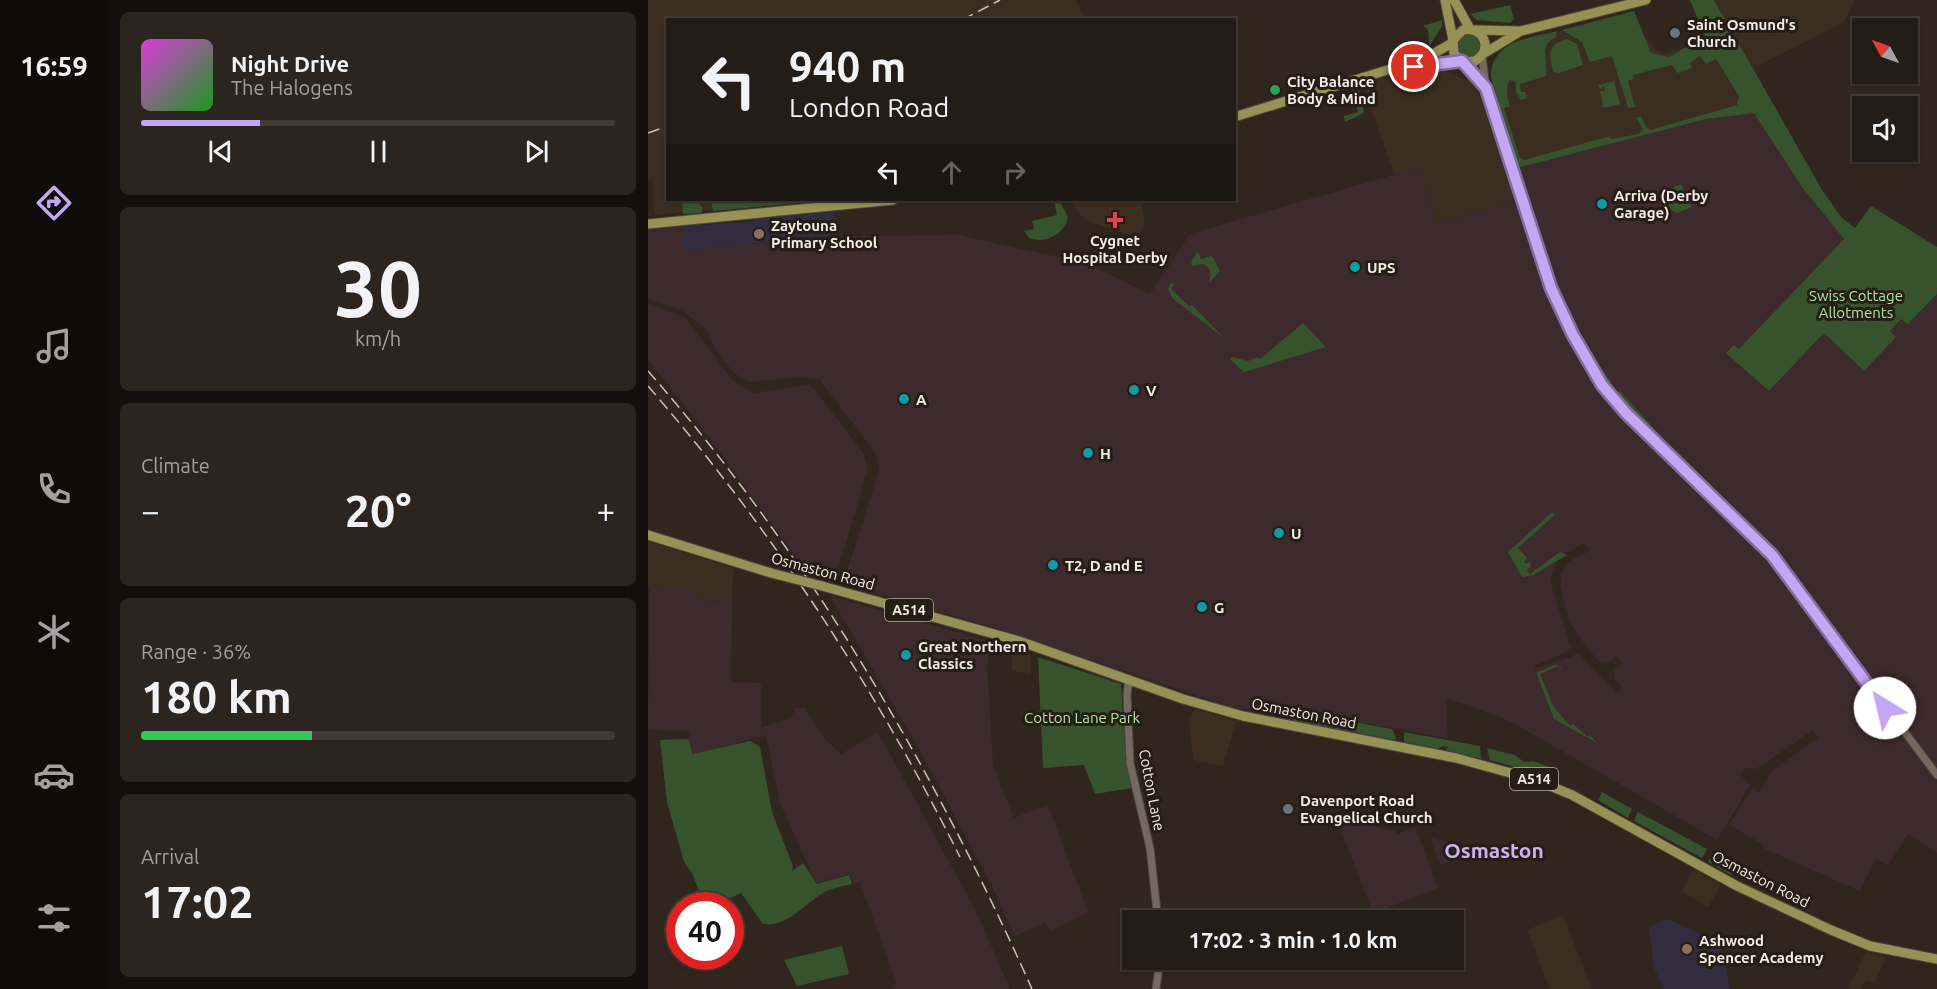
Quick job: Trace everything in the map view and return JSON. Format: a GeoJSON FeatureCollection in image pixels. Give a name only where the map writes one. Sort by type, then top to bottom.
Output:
{"type":"FeatureCollection","features":[{"type":"Feature","properties":{"kind":"main road"},"geometry":{"type":"LineString","coordinates":[[1444,0],[1454,54],[1463,62]]}},
{"type":"Feature","properties":{"kind":"main road"},"geometry":{"type":"LineString","coordinates":[[1454,0],[1473,30],[1484,40],[1483,55]]}},
{"type":"Feature","properties":{"kind":"main road"},"geometry":{"type":"LineString","coordinates":[[1236,116],[1433,54],[1452,41],[1459,32],[1521,31],[1646,0]]}},
{"type":"Feature","properties":{"kind":"main road"},"geometry":{"type":"LineString","coordinates":[[1394,68],[1472,62],[1521,31]]}},
{"type":"Feature","properties":{"kind":"main road"},"geometry":{"type":"LineString","coordinates":[[648,224],[883,201]]}},
{"type":"Feature","properties":{"kind":"main road","name":"Osmaston Road"},"geometry":{"type":"LineString","coordinates":[[648,535],[771,573],[1019,641],[1190,702],[1243,716],[1456,758],[1536,780],[1572,795],[1733,884],[1831,930],[1871,946],[1937,959]]}},
{"type":"Feature","properties":{"kind":"street"},"geometry":{"type":"LineString","coordinates":[[1483,55],[1486,88],[1555,296],[1576,343],[1602,385],[1626,413],[1772,555],[1937,775]]}},
{"type":"Feature","properties":{"kind":"street"},"geometry":{"type":"LineString","coordinates":[[1463,62],[1486,88]]}},
{"type":"Feature","properties":{"kind":"street","name":"Cotton Lane"},"geometry":{"type":"LineString","coordinates":[[1129,679],[1127,688],[1130,763],[1154,870],[1157,910]]}},
{"type":"Feature","properties":{"kind":"street"},"geometry":{"type":"LineString","coordinates":[[1156,989],[1159,970]]}},
{"type":"Feature","properties":{"kind":"shaded area"},"geometry":{"type":"Polygon","coordinates":[[[648,0],[1075,0],[1086,18],[666,18],[666,201],[815,201],[654,215],[653,179],[648,180],[648,0]]]}},
{"type":"Feature","properties":{"kind":"shaded area"},"geometry":{"type":"Polygon","coordinates":[[[1714,0],[1855,0],[1844,22],[1752,69],[1714,0]]]}},
{"type":"Feature","properties":{"kind":"shaded area"},"geometry":{"type":"Polygon","coordinates":[[[1579,26],[1644,37],[1662,54],[1713,40],[1752,107],[1517,168],[1493,91],[1491,76],[1493,60],[1508,44],[1579,26]]]}},
{"type":"Feature","properties":{"kind":"shaded area"},"geometry":{"type":"Polygon","coordinates":[[[1438,69],[1469,80],[1475,87],[1486,108],[1516,200],[1437,224],[1420,167],[1394,175],[1365,91],[1366,85],[1371,81],[1438,69]]]}},
{"type":"Feature","properties":{"kind":"shaded area"},"geometry":{"type":"Polygon","coordinates":[[[1752,107],[1788,166],[1844,239],[1769,391],[1824,333],[1864,371],[1895,337],[1890,331],[1901,318],[1908,324],[1937,294],[1937,853],[1908,834],[1888,865],[1875,859],[1860,891],[1763,848],[1764,845],[1729,825],[1753,787],[1759,793],[1773,770],[1818,738],[1813,730],[1756,769],[1746,768],[1740,774],[1750,785],[1717,840],[1505,719],[1446,698],[1448,738],[1353,721],[1234,708],[1008,632],[848,585],[845,578],[879,470],[875,452],[820,380],[802,377],[749,382],[734,373],[717,352],[705,327],[682,311],[648,298],[648,230],[681,226],[685,250],[836,236],[958,235],[1086,263],[1150,294],[1190,234],[1420,167],[1437,224],[1516,200],[1543,285],[1551,279],[1524,182],[1517,168],[1752,107]],[[1584,543],[1559,557],[1550,581],[1571,647],[1567,652],[1535,665],[1535,669],[1579,654],[1617,693],[1622,687],[1614,678],[1614,671],[1622,663],[1616,656],[1608,663],[1601,664],[1588,649],[1569,622],[1560,585],[1562,571],[1568,562],[1591,550],[1584,543]]]}},
{"type":"Feature","properties":{"kind":"shaded area","name":"Cygnet Hospital Derby"},"geometry":{"type":"Polygon","coordinates":[[[1072,201],[1141,201],[1145,222],[1138,238],[1088,221],[1078,213],[1072,201]]]}},
{"type":"Feature","properties":{"kind":"shaded area","name":"Zaytouna Primary School"},"geometry":{"type":"Polygon","coordinates":[[[834,212],[836,236],[684,250],[681,226],[754,222],[754,219],[834,212]]]}},
{"type":"Feature","properties":{"kind":"shaded area"},"geometry":{"type":"Polygon","coordinates":[[[648,304],[686,318],[732,380],[744,388],[755,393],[810,384],[864,454],[868,469],[840,563],[833,574],[823,578],[809,575],[701,426],[648,360],[648,304]]]}},
{"type":"Feature","properties":{"kind":"shaded area"},"geometry":{"type":"Polygon","coordinates":[[[648,541],[733,568],[732,600],[698,601],[697,592],[673,587],[648,588],[648,541]]]}},
{"type":"Feature","properties":{"kind":"shaded area"},"geometry":{"type":"Polygon","coordinates":[[[673,587],[697,591],[698,601],[732,600],[731,682],[761,683],[761,728],[791,718],[795,708],[805,708],[824,738],[841,754],[878,732],[976,911],[1010,989],[891,989],[896,982],[860,882],[854,884],[850,874],[816,883],[780,803],[766,735],[691,755],[689,731],[648,730],[649,588],[673,587]]]}},
{"type":"Feature","properties":{"kind":"shaded area"},"geometry":{"type":"Polygon","coordinates":[[[830,596],[991,642],[987,665],[993,765],[1014,818],[1048,805],[1088,912],[1050,931],[1046,922],[1015,936],[991,884],[918,747],[830,596]]]}},
{"type":"Feature","properties":{"kind":"shaded area"},"geometry":{"type":"Polygon","coordinates":[[[1012,645],[1030,651],[1031,675],[1012,670],[1012,645]]]}},
{"type":"Feature","properties":{"kind":"shaded area"},"geometry":{"type":"Polygon","coordinates":[[[1196,709],[1236,721],[1223,766],[1193,760],[1189,724],[1192,713],[1196,709]]]}},
{"type":"Feature","properties":{"kind":"shaded area"},"geometry":{"type":"Polygon","coordinates":[[[1337,819],[1396,831],[1397,834],[1415,827],[1438,888],[1381,910],[1372,910],[1337,819]]]}},
{"type":"Feature","properties":{"kind":"shaded area"},"geometry":{"type":"Polygon","coordinates":[[[1430,838],[1458,844],[1462,857],[1440,865],[1430,838]]]}},
{"type":"Feature","properties":{"kind":"shaded area"},"geometry":{"type":"Polygon","coordinates":[[[1696,870],[1721,885],[1708,907],[1682,892],[1690,874],[1696,870]]]}},
{"type":"Feature","properties":{"kind":"shaded area"},"geometry":{"type":"Polygon","coordinates":[[[1563,915],[1592,989],[1550,989],[1527,930],[1563,915]]]}},
{"type":"Feature","properties":{"kind":"shaded area","name":"Ashwood Spencer Academy"},"geometry":{"type":"Polygon","coordinates":[[[1668,919],[1720,943],[1730,989],[1664,989],[1654,968],[1649,926],[1668,919]]]}},
{"type":"Feature","properties":{"kind":"shaded area"},"geometry":{"type":"Polygon","coordinates":[[[1866,952],[1886,957],[1875,983],[1866,980],[1861,989],[1848,989],[1866,952]]]}},
{"type":"Feature","properties":{"kind":"green space","name":"Swiss Cottage Allotments"},"geometry":{"type":"Polygon","coordinates":[[[1690,0],[1714,0],[1822,190],[1842,218],[1855,228],[1871,206],[1937,247],[1937,294],[1908,324],[1901,319],[1890,331],[1896,337],[1864,371],[1824,333],[1769,391],[1726,353],[1734,345],[1739,349],[1844,239],[1802,187],[1754,113],[1706,119],[1517,168],[1491,76],[1493,64],[1498,55],[1505,48],[1524,39],[1557,31],[1556,37],[1550,41],[1545,50],[1546,76],[1520,84],[1521,92],[1525,92],[1527,98],[1521,100],[1516,92],[1516,82],[1510,80],[1507,86],[1510,106],[1504,108],[1520,158],[1524,160],[1610,136],[1611,139],[1639,134],[1643,129],[1636,118],[1641,116],[1650,130],[1737,105],[1739,96],[1716,59],[1706,64],[1700,56],[1690,63],[1692,68],[1677,73],[1672,65],[1633,75],[1634,79],[1628,81],[1635,107],[1628,108],[1612,56],[1590,62],[1582,42],[1562,30],[1634,11],[1651,53],[1669,57],[1705,36],[1690,0]]]}},
{"type":"Feature","properties":{"kind":"green space"},"geometry":{"type":"Polygon","coordinates":[[[1510,5],[1514,19],[1510,23],[1477,20],[1470,14],[1510,5]]]}},
{"type":"Feature","properties":{"kind":"green space"},"geometry":{"type":"Polygon","coordinates":[[[1442,20],[1442,26],[1429,47],[1428,30],[1423,26],[1442,20]]]}},
{"type":"Feature","properties":{"kind":"green space"},"geometry":{"type":"Polygon","coordinates":[[[1469,34],[1474,35],[1480,41],[1480,51],[1474,57],[1469,58],[1464,57],[1458,51],[1457,46],[1458,41],[1464,35],[1469,34]]]}},
{"type":"Feature","properties":{"kind":"green space"},"geometry":{"type":"Polygon","coordinates":[[[1567,39],[1577,44],[1583,65],[1558,73],[1553,72],[1551,51],[1560,41],[1567,39]]]}},
{"type":"Feature","properties":{"kind":"green space"},"geometry":{"type":"Polygon","coordinates":[[[1614,81],[1620,104],[1603,108],[1600,91],[1605,91],[1604,86],[1600,89],[1598,85],[1614,81]]]}},
{"type":"Feature","properties":{"kind":"green space"},"geometry":{"type":"Polygon","coordinates":[[[1358,87],[1364,113],[1345,122],[1344,116],[1358,112],[1352,89],[1358,87]]]}},
{"type":"Feature","properties":{"kind":"green space"},"geometry":{"type":"Polygon","coordinates":[[[1681,184],[1692,207],[1677,213],[1668,209],[1664,192],[1681,184]]]}},
{"type":"Feature","properties":{"kind":"green space"},"geometry":{"type":"Polygon","coordinates":[[[682,201],[697,201],[703,208],[701,213],[683,214],[682,201]]]}},
{"type":"Feature","properties":{"kind":"green space"},"geometry":{"type":"Polygon","coordinates":[[[711,201],[818,201],[713,211],[711,201]]]}},
{"type":"Feature","properties":{"kind":"green space"},"geometry":{"type":"Polygon","coordinates":[[[1054,201],[1060,201],[1068,217],[1063,229],[1047,239],[1029,238],[1024,231],[1034,229],[1032,221],[1057,215],[1054,201]]]}},
{"type":"Feature","properties":{"kind":"green space"},"geometry":{"type":"Polygon","coordinates":[[[1198,251],[1201,259],[1212,256],[1220,271],[1209,283],[1210,269],[1202,264],[1193,266],[1191,262],[1198,251]]]}},
{"type":"Feature","properties":{"kind":"green space"},"geometry":{"type":"Polygon","coordinates":[[[1554,279],[1579,333],[1612,383],[1604,381],[1599,374],[1561,302],[1554,279]]]}},
{"type":"Feature","properties":{"kind":"green space"},"geometry":{"type":"Polygon","coordinates":[[[1172,282],[1174,285],[1171,289],[1189,306],[1192,305],[1224,338],[1172,298],[1168,288],[1172,282]]]}},
{"type":"Feature","properties":{"kind":"green space"},"geometry":{"type":"Polygon","coordinates":[[[1303,323],[1326,347],[1244,372],[1230,359],[1232,357],[1248,361],[1257,357],[1260,359],[1303,323]]]}},
{"type":"Feature","properties":{"kind":"green space"},"geometry":{"type":"Polygon","coordinates":[[[1619,390],[1680,457],[1625,405],[1619,398],[1619,390]]]}},
{"type":"Feature","properties":{"kind":"green space"},"geometry":{"type":"Polygon","coordinates":[[[1552,512],[1555,515],[1518,548],[1527,558],[1524,562],[1526,564],[1530,561],[1531,566],[1527,570],[1530,574],[1560,552],[1567,555],[1533,575],[1522,577],[1508,552],[1552,512]]]}},
{"type":"Feature","properties":{"kind":"green space","name":"Cotton Lane Park"},"geometry":{"type":"Polygon","coordinates":[[[1038,657],[1121,684],[1126,764],[1132,788],[1095,794],[1084,765],[1043,768],[1038,657]]]}},
{"type":"Feature","properties":{"kind":"green space"},"geometry":{"type":"Polygon","coordinates":[[[1555,665],[1560,666],[1562,669],[1558,666],[1540,674],[1554,707],[1570,726],[1573,724],[1588,737],[1590,735],[1597,743],[1554,719],[1537,675],[1538,672],[1555,665]]]}},
{"type":"Feature","properties":{"kind":"green space"},"geometry":{"type":"Polygon","coordinates":[[[1288,717],[1349,721],[1392,729],[1396,738],[1395,740],[1288,720],[1288,717]]]}},
{"type":"Feature","properties":{"kind":"green space"},"geometry":{"type":"Polygon","coordinates":[[[1404,732],[1480,746],[1481,759],[1446,750],[1448,747],[1443,746],[1438,749],[1404,742],[1404,732]]]}},
{"type":"Feature","properties":{"kind":"green space"},"geometry":{"type":"Polygon","coordinates":[[[689,739],[692,754],[750,741],[760,747],[772,812],[793,866],[792,871],[803,863],[817,884],[849,875],[852,884],[828,891],[788,919],[772,924],[763,924],[744,897],[744,892],[699,892],[692,873],[684,862],[667,802],[660,740],[689,739]]]}},
{"type":"Feature","properties":{"kind":"green space"},"geometry":{"type":"Polygon","coordinates":[[[1487,748],[1515,755],[1524,762],[1533,761],[1552,768],[1548,776],[1490,760],[1487,748]]]}},
{"type":"Feature","properties":{"kind":"green space"},"geometry":{"type":"Polygon","coordinates":[[[1602,792],[1632,809],[1628,818],[1598,800],[1602,792]]]}},
{"type":"Feature","properties":{"kind":"green space"},"geometry":{"type":"Polygon","coordinates":[[[1638,812],[1707,849],[1702,858],[1634,821],[1638,812]]]}},
{"type":"Feature","properties":{"kind":"green space"},"geometry":{"type":"Polygon","coordinates":[[[1712,854],[1736,868],[1735,873],[1731,875],[1708,862],[1712,854]]]}},
{"type":"Feature","properties":{"kind":"green space"},"geometry":{"type":"Polygon","coordinates":[[[842,946],[849,974],[797,986],[784,960],[842,946]]]}},
{"type":"Feature","properties":{"kind":"railway"},"geometry":{"type":"LineString","coordinates":[[966,18],[1000,0]]}},
{"type":"Feature","properties":{"kind":"railway"},"geometry":{"type":"LineString","coordinates":[[648,133],[666,127]]}},
{"type":"Feature","properties":{"kind":"railway"},"geometry":{"type":"LineString","coordinates":[[648,371],[707,441],[762,514],[814,589],[863,666],[953,825],[1032,989]]}},
{"type":"Feature","properties":{"kind":"railway"},"geometry":{"type":"LineString","coordinates":[[648,386],[737,496],[819,612],[893,732],[960,857]]}},
{"type":"Feature","properties":{"kind":"place","name":"Saint Osmund's Church"},"geometry":{"type":"Point","coordinates":[1675,33]}},
{"type":"Feature","properties":{"kind":"place","name":"City Balance Body & Mind"},"geometry":{"type":"Point","coordinates":[1275,90]}},
{"type":"Feature","properties":{"kind":"place","name":"Arriva (Derby Garage)"},"geometry":{"type":"Point","coordinates":[1602,204]}},
{"type":"Feature","properties":{"kind":"place","name":"Cygnet Hospital Derby"},"geometry":{"type":"Point","coordinates":[1115,220]}},
{"type":"Feature","properties":{"kind":"place","name":"Zaytouna Primary School"},"geometry":{"type":"Point","coordinates":[759,234]}},
{"type":"Feature","properties":{"kind":"place","name":"UPS"},"geometry":{"type":"Point","coordinates":[1355,267]}},
{"type":"Feature","properties":{"kind":"place","name":"V"},"geometry":{"type":"Point","coordinates":[1134,390]}},
{"type":"Feature","properties":{"kind":"place","name":"A"},"geometry":{"type":"Point","coordinates":[904,399]}},
{"type":"Feature","properties":{"kind":"place","name":"H"},"geometry":{"type":"Point","coordinates":[1088,453]}},
{"type":"Feature","properties":{"kind":"place","name":"U"},"geometry":{"type":"Point","coordinates":[1279,533]}},
{"type":"Feature","properties":{"kind":"place","name":"T2, D and E"},"geometry":{"type":"Point","coordinates":[1053,565]}},
{"type":"Feature","properties":{"kind":"place","name":"G"},"geometry":{"type":"Point","coordinates":[1202,607]}},
{"type":"Feature","properties":{"kind":"place","name":"Great Northern Classics"},"geometry":{"type":"Point","coordinates":[906,655]}},
{"type":"Feature","properties":{"kind":"place","name":"Davenport Road Evangelical Church"},"geometry":{"type":"Point","coordinates":[1288,809]}},
{"type":"Feature","properties":{"kind":"place","name":"Ashwood Spencer Academy"},"geometry":{"type":"Point","coordinates":[1687,949]}},
{"type":"Feature","properties":{"kind":"district","name":"Osmaston"},"geometry":{"type":"Point","coordinates":[1494,850]}},
{"type":"Feature","properties":{"kind":"route"},"geometry":{"type":"LineString","coordinates":[[1414,67],[1462,61],[1478,77],[1486,88],[1512,163],[1551,288],[1564,319],[1602,385],[1626,413],[1734,515],[1772,555],[1885,708]]}}]}
